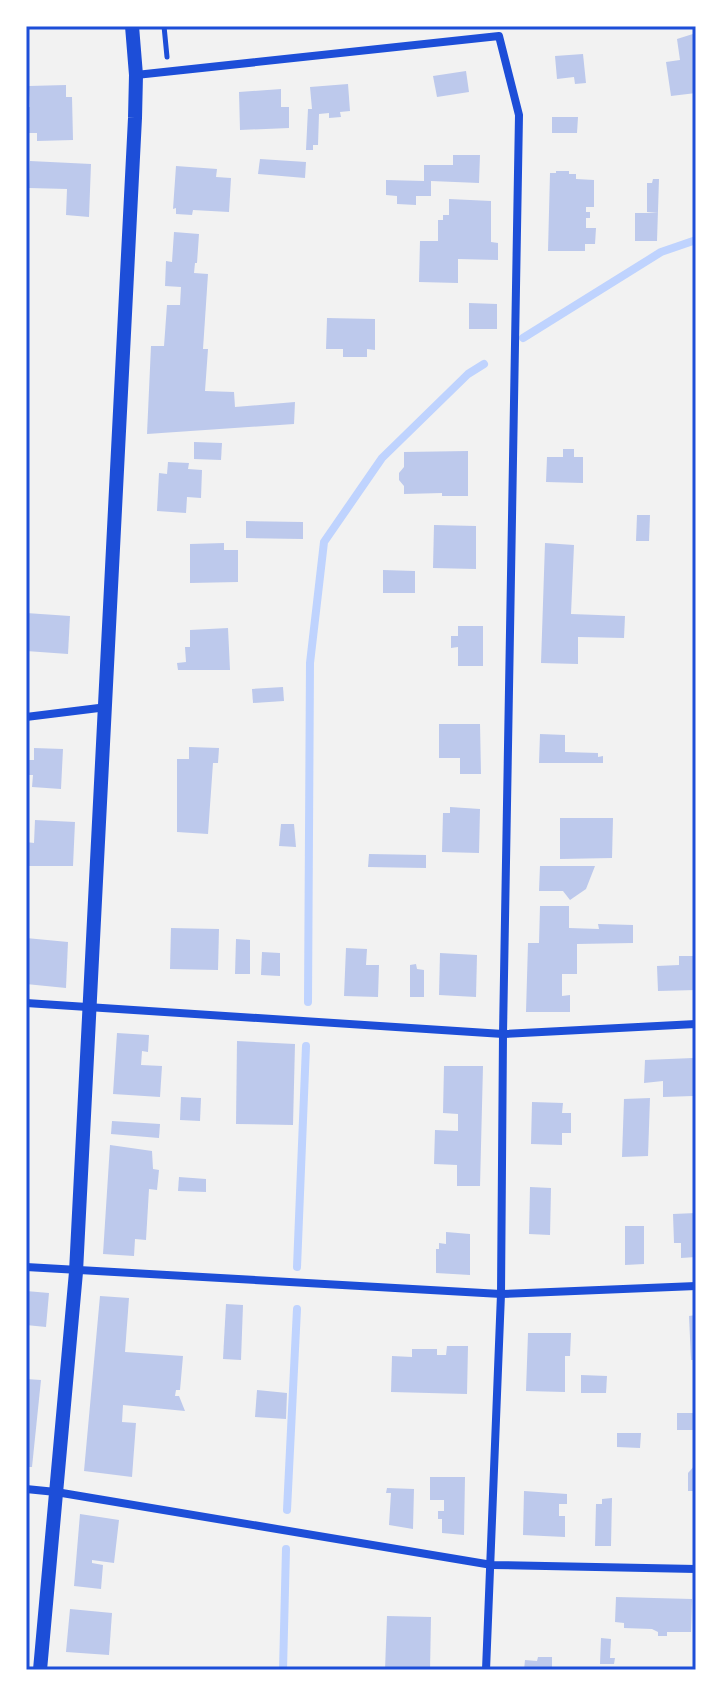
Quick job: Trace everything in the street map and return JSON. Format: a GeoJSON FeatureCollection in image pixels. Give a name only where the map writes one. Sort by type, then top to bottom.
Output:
{"type":"FeatureCollection","features":[{"type":"Feature","properties":{"kind":"street"},"geometry":{"type":"LineString","coordinates":[[40,1670],[76,1272],[107,707],[136,75],[132,26]]}},
{"type":"Feature","properties":{"kind":"street"},"geometry":{"type":"LineString","coordinates":[[136,75],[499,36],[519,115],[501,1294],[486,1670]]}},
{"type":"Feature","properties":{"kind":"street"},"geometry":{"type":"LineString","coordinates":[[26,717],[107,707]]}},
{"type":"Feature","properties":{"kind":"street"},"geometry":{"type":"LineString","coordinates":[[26,1003],[503,1034],[696,1024]]}},
{"type":"Feature","properties":{"kind":"street"},"geometry":{"type":"LineString","coordinates":[[26,1267],[501,1294],[696,1286]]}},
{"type":"Feature","properties":{"kind":"street"},"geometry":{"type":"LineString","coordinates":[[26,1489],[492,1565],[696,1569]]}},
{"type":"Feature","properties":{"kind":"path"},"geometry":{"type":"LineString","coordinates":[[164,26],[167,71]]}},
{"type":"Feature","properties":{"kind":"building"},"geometry":{"type":"Polygon","coordinates":[[[696,33],[696,93],[671,96],[666,62],[680,60],[677,39],[696,33]]]}},
{"type":"Feature","properties":{"kind":"building"},"geometry":{"type":"Polygon","coordinates":[[[583,54],[586,83],[575,84],[574,77],[557,79],[555,56],[583,54]]]}},
{"type":"Feature","properties":{"kind":"building"},"geometry":{"type":"Polygon","coordinates":[[[466,71],[469,92],[437,97],[433,76],[466,71]]]}},
{"type":"Feature","properties":{"kind":"building"},"geometry":{"type":"Polygon","coordinates":[[[348,84],[350,111],[340,112],[341,117],[329,118],[329,113],[319,114],[318,145],[313,145],[313,150],[306,150],[308,109],[312,109],[310,87],[348,84]]]}},
{"type":"Feature","properties":{"kind":"building"},"geometry":{"type":"Polygon","coordinates":[[[66,85],[66,97],[72,97],[73,140],[37,141],[37,133],[26,133],[29,86],[66,85]]]}},
{"type":"Feature","properties":{"kind":"building"},"geometry":{"type":"Polygon","coordinates":[[[281,89],[281,107],[289,107],[289,128],[240,130],[239,92],[281,89]]]}},
{"type":"Feature","properties":{"kind":"building"},"geometry":{"type":"Polygon","coordinates":[[[552,117],[578,117],[577,133],[552,133],[552,117]]]}},
{"type":"Feature","properties":{"kind":"building"},"geometry":{"type":"Polygon","coordinates":[[[453,155],[480,155],[479,183],[431,181],[431,196],[416,196],[416,205],[397,204],[397,196],[386,195],[386,180],[424,181],[424,165],[453,165],[453,155]]]}},
{"type":"Feature","properties":{"kind":"building"},"geometry":{"type":"Polygon","coordinates":[[[260,159],[306,162],[305,178],[258,174],[260,159]]]}},
{"type":"Feature","properties":{"kind":"building"},"geometry":{"type":"Polygon","coordinates":[[[30,161],[91,164],[89,217],[66,215],[67,189],[29,188],[30,161]]]}},
{"type":"Feature","properties":{"kind":"building"},"geometry":{"type":"Polygon","coordinates":[[[176,166],[217,169],[216,177],[231,178],[229,212],[193,210],[192,215],[176,214],[176,208],[173,209],[176,166]]]}},
{"type":"Feature","properties":{"kind":"building"},"geometry":{"type":"Polygon","coordinates":[[[569,171],[569,174],[576,174],[576,179],[594,180],[594,207],[586,207],[590,218],[586,218],[586,228],[596,228],[595,244],[585,244],[585,251],[548,251],[550,173],[569,171]]]}},
{"type":"Feature","properties":{"kind":"building"},"geometry":{"type":"Polygon","coordinates":[[[653,179],[659,179],[658,213],[647,212],[647,183],[652,183],[653,179]]]}},
{"type":"Feature","properties":{"kind":"building"},"geometry":{"type":"Polygon","coordinates":[[[449,199],[491,201],[491,242],[498,243],[498,260],[458,259],[458,283],[419,282],[420,241],[438,241],[438,220],[443,220],[443,215],[449,215],[449,199]]]}},
{"type":"Feature","properties":{"kind":"building"},"geometry":{"type":"Polygon","coordinates":[[[635,213],[658,213],[657,241],[635,241],[635,213]]]}},
{"type":"Feature","properties":{"kind":"building"},"geometry":{"type":"Polygon","coordinates":[[[174,232],[199,234],[194,273],[208,274],[203,349],[208,349],[205,391],[234,392],[235,407],[295,402],[294,424],[147,434],[151,346],[164,346],[167,305],[180,305],[181,287],[165,286],[166,261],[172,262],[174,232]]]}},
{"type":"Feature","properties":{"kind":"building"},"geometry":{"type":"Polygon","coordinates":[[[469,303],[497,304],[497,329],[469,329],[469,303]]]}},
{"type":"Feature","properties":{"kind":"building"},"geometry":{"type":"Polygon","coordinates":[[[327,318],[375,319],[375,350],[367,349],[367,357],[343,357],[343,349],[326,349],[327,318]]]}},
{"type":"Feature","properties":{"kind":"building"},"geometry":{"type":"Polygon","coordinates":[[[194,442],[222,443],[221,460],[194,459],[194,442]]]}},
{"type":"Feature","properties":{"kind":"building"},"geometry":{"type":"Polygon","coordinates":[[[563,449],[574,449],[574,457],[583,457],[583,483],[546,482],[547,457],[563,457],[563,449]]]}},
{"type":"Feature","properties":{"kind":"building"},"geometry":{"type":"Polygon","coordinates":[[[468,451],[468,496],[404,494],[399,473],[404,467],[404,452],[468,451]]]}},
{"type":"Feature","properties":{"kind":"building"},"geometry":{"type":"Polygon","coordinates":[[[168,462],[189,463],[188,469],[202,470],[201,498],[187,497],[186,513],[157,511],[159,473],[167,474],[168,462]]]}},
{"type":"Feature","properties":{"kind":"building"},"geometry":{"type":"Polygon","coordinates":[[[637,515],[650,515],[649,541],[636,541],[637,515]]]}},
{"type":"Feature","properties":{"kind":"building"},"geometry":{"type":"Polygon","coordinates":[[[246,521],[303,522],[303,539],[246,538],[246,521]]]}},
{"type":"Feature","properties":{"kind":"building"},"geometry":{"type":"Polygon","coordinates":[[[434,525],[476,526],[476,569],[433,568],[434,525]]]}},
{"type":"Feature","properties":{"kind":"building"},"geometry":{"type":"Polygon","coordinates":[[[224,543],[224,550],[238,550],[238,582],[190,583],[190,544],[224,543]]]}},
{"type":"Feature","properties":{"kind":"building"},"geometry":{"type":"Polygon","coordinates":[[[545,543],[574,545],[571,614],[625,616],[624,638],[578,637],[578,664],[541,663],[545,543]]]}},
{"type":"Feature","properties":{"kind":"building"},"geometry":{"type":"Polygon","coordinates":[[[383,570],[415,571],[415,593],[383,593],[383,570]]]}},
{"type":"Feature","properties":{"kind":"building"},"geometry":{"type":"Polygon","coordinates":[[[26,613],[70,616],[68,654],[26,651],[26,613]]]}},
{"type":"Feature","properties":{"kind":"building"},"geometry":{"type":"Polygon","coordinates":[[[458,626],[483,626],[483,666],[458,666],[458,647],[451,648],[451,636],[458,636],[458,626]]]}},
{"type":"Feature","properties":{"kind":"building"},"geometry":{"type":"Polygon","coordinates":[[[228,628],[230,670],[178,670],[177,663],[186,662],[185,647],[190,647],[190,630],[228,628]]]}},
{"type":"Feature","properties":{"kind":"building"},"geometry":{"type":"Polygon","coordinates":[[[283,687],[284,701],[253,703],[252,689],[283,687]]]}},
{"type":"Feature","properties":{"kind":"building"},"geometry":{"type":"Polygon","coordinates":[[[439,724],[480,724],[481,774],[460,774],[460,758],[439,758],[439,724]]]}},
{"type":"Feature","properties":{"kind":"building"},"geometry":{"type":"Polygon","coordinates":[[[540,734],[565,735],[565,752],[598,753],[598,757],[603,756],[603,763],[539,763],[540,734]]]}},
{"type":"Feature","properties":{"kind":"building"},"geometry":{"type":"Polygon","coordinates":[[[189,747],[219,748],[218,763],[213,763],[208,834],[177,832],[177,759],[189,759],[189,747]]]}},
{"type":"Feature","properties":{"kind":"building"},"geometry":{"type":"Polygon","coordinates":[[[34,748],[63,749],[61,789],[32,787],[33,775],[26,775],[27,760],[34,760],[34,748]]]}},
{"type":"Feature","properties":{"kind":"building"},"geometry":{"type":"Polygon","coordinates":[[[450,807],[480,809],[479,853],[442,852],[443,813],[450,813],[450,807]]]}},
{"type":"Feature","properties":{"kind":"building"},"geometry":{"type":"Polygon","coordinates":[[[560,818],[613,818],[612,858],[560,859],[560,818]]]}},
{"type":"Feature","properties":{"kind":"building"},"geometry":{"type":"Polygon","coordinates":[[[35,820],[75,822],[73,866],[26,866],[26,842],[34,843],[35,820]]]}},
{"type":"Feature","properties":{"kind":"building"},"geometry":{"type":"Polygon","coordinates":[[[281,824],[294,824],[296,847],[279,846],[281,824]]]}},
{"type":"Feature","properties":{"kind":"building"},"geometry":{"type":"Polygon","coordinates":[[[369,854],[426,855],[426,868],[368,867],[369,854]]]}},
{"type":"Feature","properties":{"kind":"building"},"geometry":{"type":"Polygon","coordinates":[[[540,866],[595,866],[586,889],[570,900],[563,891],[539,891],[540,866]]]}},
{"type":"Feature","properties":{"kind":"building"},"geometry":{"type":"Polygon","coordinates":[[[540,906],[569,906],[569,928],[599,929],[598,924],[633,925],[633,943],[577,944],[577,974],[562,974],[562,996],[570,995],[570,1012],[526,1012],[528,943],[539,943],[540,906]]]}},
{"type":"Feature","properties":{"kind":"building"},"geometry":{"type":"Polygon","coordinates":[[[171,928],[219,929],[218,970],[170,969],[171,928]]]}},
{"type":"Feature","properties":{"kind":"building"},"geometry":{"type":"Polygon","coordinates":[[[26,938],[68,942],[66,988],[26,984],[26,938]]]}},
{"type":"Feature","properties":{"kind":"building"},"geometry":{"type":"Polygon","coordinates":[[[236,939],[250,940],[250,974],[235,974],[236,939]]]}},
{"type":"Feature","properties":{"kind":"building"},"geometry":{"type":"Polygon","coordinates":[[[346,948],[367,949],[366,965],[379,965],[378,997],[344,996],[346,948]]]}},
{"type":"Feature","properties":{"kind":"building"},"geometry":{"type":"Polygon","coordinates":[[[262,952],[280,953],[280,976],[261,975],[262,952]]]}},
{"type":"Feature","properties":{"kind":"building"},"geometry":{"type":"Polygon","coordinates":[[[440,953],[477,955],[476,997],[439,995],[440,953]]]}},
{"type":"Feature","properties":{"kind":"building"},"geometry":{"type":"Polygon","coordinates":[[[679,956],[694,956],[696,990],[658,991],[657,966],[679,965],[679,956]]]}},
{"type":"Feature","properties":{"kind":"building"},"geometry":{"type":"Polygon","coordinates":[[[416,964],[417,969],[424,970],[424,997],[410,997],[410,965],[416,964]]]}},
{"type":"Feature","properties":{"kind":"building"},"geometry":{"type":"Polygon","coordinates":[[[117,1033],[149,1035],[148,1052],[142,1051],[141,1065],[162,1066],[160,1097],[113,1094],[117,1033]]]}},
{"type":"Feature","properties":{"kind":"building"},"geometry":{"type":"Polygon","coordinates":[[[237,1041],[295,1044],[293,1125],[236,1124],[237,1041]]]}},
{"type":"Feature","properties":{"kind":"building"},"geometry":{"type":"Polygon","coordinates":[[[693,1058],[693,1096],[663,1097],[663,1081],[644,1083],[645,1060],[693,1058]]]}},
{"type":"Feature","properties":{"kind":"building"},"geometry":{"type":"Polygon","coordinates":[[[444,1066],[483,1066],[480,1186],[457,1186],[457,1165],[434,1164],[435,1130],[458,1131],[458,1114],[443,1113],[444,1066]]]}},
{"type":"Feature","properties":{"kind":"building"},"geometry":{"type":"Polygon","coordinates":[[[181,1097],[201,1098],[200,1121],[180,1120],[181,1097]]]}},
{"type":"Feature","properties":{"kind":"building"},"geometry":{"type":"Polygon","coordinates":[[[650,1098],[648,1156],[622,1157],[624,1099],[650,1098]]]}},
{"type":"Feature","properties":{"kind":"building"},"geometry":{"type":"Polygon","coordinates":[[[532,1102],[563,1103],[562,1113],[571,1113],[571,1133],[562,1133],[562,1145],[531,1144],[532,1102]]]}},
{"type":"Feature","properties":{"kind":"building"},"geometry":{"type":"Polygon","coordinates":[[[112,1121],[160,1124],[159,1138],[111,1134],[112,1121]]]}},
{"type":"Feature","properties":{"kind":"building"},"geometry":{"type":"Polygon","coordinates":[[[110,1145],[152,1151],[153,1169],[159,1170],[157,1190],[149,1189],[146,1240],[135,1239],[134,1256],[103,1254],[110,1145]]]}},
{"type":"Feature","properties":{"kind":"building"},"geometry":{"type":"Polygon","coordinates":[[[179,1177],[206,1179],[206,1192],[178,1191],[179,1177]]]}},
{"type":"Feature","properties":{"kind":"building"},"geometry":{"type":"Polygon","coordinates":[[[530,1187],[551,1188],[550,1235],[529,1234],[530,1187]]]}},
{"type":"Feature","properties":{"kind":"building"},"geometry":{"type":"Polygon","coordinates":[[[696,1213],[696,1257],[681,1258],[681,1243],[674,1243],[673,1214],[696,1213]]]}},
{"type":"Feature","properties":{"kind":"building"},"geometry":{"type":"Polygon","coordinates":[[[625,1226],[644,1226],[644,1264],[625,1265],[625,1226]]]}},
{"type":"Feature","properties":{"kind":"building"},"geometry":{"type":"Polygon","coordinates":[[[446,1232],[470,1234],[470,1275],[436,1273],[436,1249],[439,1249],[439,1243],[446,1244],[446,1232]]]}},
{"type":"Feature","properties":{"kind":"building"},"geometry":{"type":"Polygon","coordinates":[[[26,1291],[49,1293],[46,1327],[26,1325],[26,1291]]]}},
{"type":"Feature","properties":{"kind":"building"},"geometry":{"type":"Polygon","coordinates":[[[100,1296],[129,1298],[125,1352],[183,1356],[180,1390],[176,1390],[175,1396],[179,1396],[185,1411],[123,1405],[122,1422],[136,1423],[132,1477],[84,1471],[100,1296]]]}},
{"type":"Feature","properties":{"kind":"building"},"geometry":{"type":"Polygon","coordinates":[[[226,1304],[243,1305],[241,1360],[223,1359],[226,1304]]]}},
{"type":"Feature","properties":{"kind":"building"},"geometry":{"type":"Polygon","coordinates":[[[696,1315],[696,1360],[691,1360],[689,1316],[696,1315]]]}},
{"type":"Feature","properties":{"kind":"building"},"geometry":{"type":"Polygon","coordinates":[[[528,1333],[571,1333],[570,1356],[565,1356],[565,1392],[526,1391],[528,1333]]]}},
{"type":"Feature","properties":{"kind":"building"},"geometry":{"type":"Polygon","coordinates":[[[447,1346],[468,1346],[467,1394],[391,1392],[392,1356],[412,1357],[412,1349],[437,1349],[437,1355],[446,1355],[447,1346]]]}},
{"type":"Feature","properties":{"kind":"building"},"geometry":{"type":"Polygon","coordinates":[[[581,1375],[607,1376],[606,1393],[581,1393],[581,1375]]]}},
{"type":"Feature","properties":{"kind":"building"},"geometry":{"type":"Polygon","coordinates":[[[26,1379],[41,1380],[32,1467],[26,1467],[26,1379]]]}},
{"type":"Feature","properties":{"kind":"building"},"geometry":{"type":"Polygon","coordinates":[[[257,1390],[287,1393],[286,1419],[255,1417],[257,1390]]]}},
{"type":"Feature","properties":{"kind":"building"},"geometry":{"type":"Polygon","coordinates":[[[677,1413],[696,1413],[696,1430],[677,1430],[677,1413]]]}},
{"type":"Feature","properties":{"kind":"building"},"geometry":{"type":"Polygon","coordinates":[[[617,1433],[641,1433],[640,1448],[617,1447],[617,1433]]]}},
{"type":"Feature","properties":{"kind":"building"},"geometry":{"type":"Polygon","coordinates":[[[696,1464],[696,1491],[688,1491],[688,1473],[696,1464]]]}},
{"type":"Feature","properties":{"kind":"building"},"geometry":{"type":"Polygon","coordinates":[[[430,1477],[465,1477],[464,1535],[442,1533],[442,1519],[438,1519],[438,1511],[444,1511],[444,1500],[430,1500],[430,1477]]]}},
{"type":"Feature","properties":{"kind":"building"},"geometry":{"type":"Polygon","coordinates":[[[387,1488],[414,1489],[413,1529],[389,1525],[391,1493],[386,1493],[387,1488]]]}},
{"type":"Feature","properties":{"kind":"building"},"geometry":{"type":"Polygon","coordinates":[[[524,1491],[567,1494],[567,1504],[559,1504],[559,1516],[565,1516],[565,1537],[523,1535],[524,1491]]]}},
{"type":"Feature","properties":{"kind":"building"},"geometry":{"type":"Polygon","coordinates":[[[612,1498],[611,1546],[595,1546],[596,1504],[602,1504],[602,1499],[612,1498]]]}},
{"type":"Feature","properties":{"kind":"building"},"geometry":{"type":"Polygon","coordinates":[[[80,1514],[119,1520],[114,1563],[92,1560],[92,1563],[103,1565],[101,1589],[74,1586],[80,1514]]]}},
{"type":"Feature","properties":{"kind":"building"},"geometry":{"type":"Polygon","coordinates":[[[616,1597],[692,1599],[691,1632],[667,1632],[667,1636],[658,1636],[658,1632],[652,1629],[624,1628],[624,1623],[615,1622],[616,1597]]]}},
{"type":"Feature","properties":{"kind":"building"},"geometry":{"type":"Polygon","coordinates":[[[70,1609],[112,1613],[109,1655],[66,1652],[70,1609]]]}},
{"type":"Feature","properties":{"kind":"building"},"geometry":{"type":"Polygon","coordinates":[[[387,1616],[431,1617],[430,1670],[385,1670],[387,1616]]]}},
{"type":"Feature","properties":{"kind":"building"},"geometry":{"type":"Polygon","coordinates":[[[601,1638],[611,1639],[610,1658],[615,1658],[614,1664],[600,1664],[601,1638]]]}},
{"type":"Feature","properties":{"kind":"building"},"geometry":{"type":"Polygon","coordinates":[[[538,1657],[552,1657],[552,1670],[524,1670],[525,1660],[537,1661],[538,1657]]]}},
{"type":"Feature","properties":{"kind":"waterway"},"geometry":{"type":"LineString","coordinates":[[523,338],[661,252],[696,240]]}},
{"type":"Feature","properties":{"kind":"waterway"},"geometry":{"type":"LineString","coordinates":[[308,1002],[310,663],[324,542],[382,458],[468,374],[484,364]]}},
{"type":"Feature","properties":{"kind":"waterway"},"geometry":{"type":"LineString","coordinates":[[297,1267],[306,1046]]}},
{"type":"Feature","properties":{"kind":"waterway"},"geometry":{"type":"LineString","coordinates":[[287,1510],[297,1309]]}},
{"type":"Feature","properties":{"kind":"waterway"},"geometry":{"type":"LineString","coordinates":[[283,1670],[286,1549]]}}]}
